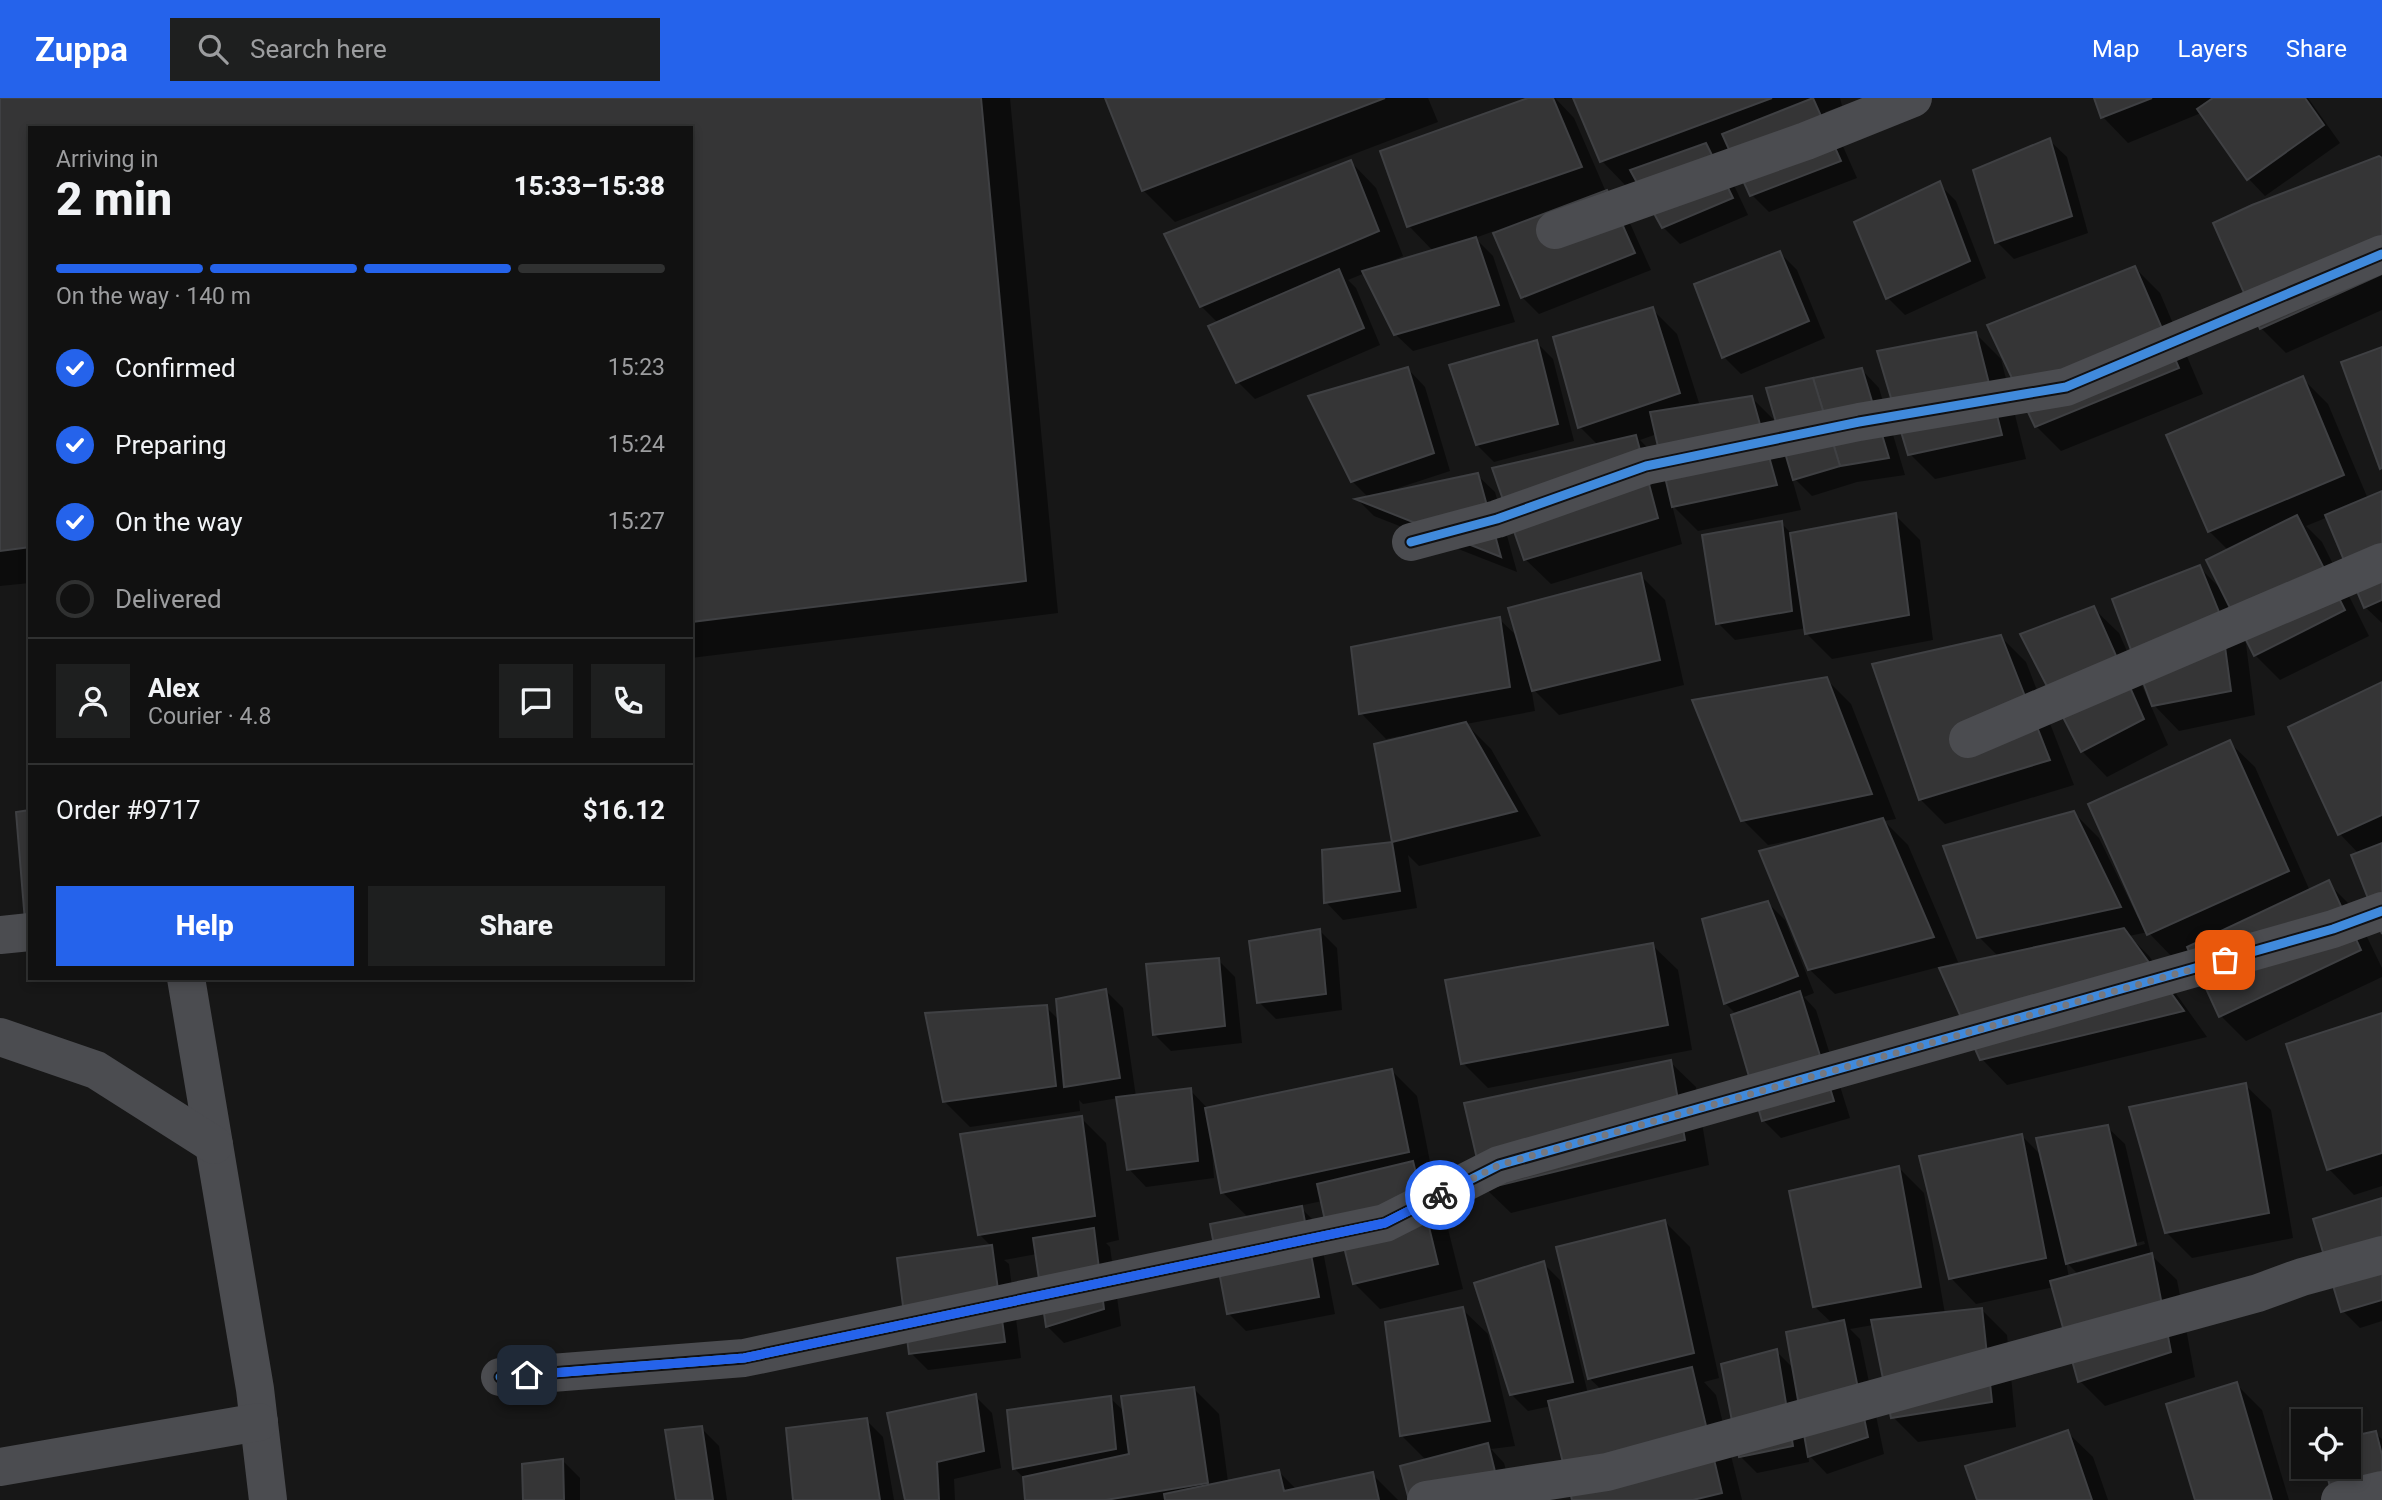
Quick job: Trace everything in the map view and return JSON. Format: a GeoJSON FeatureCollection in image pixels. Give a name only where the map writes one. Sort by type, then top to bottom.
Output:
{"type":"FeatureCollection","features":[{"type":"Feature","properties":{"kind":"street"},"geometry":{"type":"LineString","coordinates":[[1555,230],[1806,141],[1913,98]]}},
{"type":"Feature","properties":{"kind":"street"},"geometry":{"type":"LineString","coordinates":[[1411,542],[1497,519],[1646,466],[1860,422],[2066,387],[2382,254]]}},
{"type":"Feature","properties":{"kind":"street"},"geometry":{"type":"LineString","coordinates":[[1968,739],[2382,562]]}},
{"type":"Feature","properties":{"kind":"street"},"geometry":{"type":"LineString","coordinates":[[500,1377],[744,1358],[1385,1223],[1499,1165],[2319,933],[2382,911]]}},
{"type":"Feature","properties":{"kind":"street"},"geometry":{"type":"LineString","coordinates":[[0,935],[28,932]]}},
{"type":"Feature","properties":{"kind":"street"},"geometry":{"type":"LineString","coordinates":[[186,980],[259,1422],[268,1500]]}},
{"type":"Feature","properties":{"kind":"street"},"geometry":{"type":"LineString","coordinates":[[0,1037],[96,1070],[214,1145]]}},
{"type":"Feature","properties":{"kind":"street"},"geometry":{"type":"LineString","coordinates":[[1426,1500],[1607,1472],[2258,1293],[2302,1277],[2382,1255]]}},
{"type":"Feature","properties":{"kind":"street"},"geometry":{"type":"LineString","coordinates":[[0,1467],[259,1422]]}},
{"type":"Feature","properties":{"kind":"street"},"geometry":{"type":"LineString","coordinates":[[2340,1500],[2382,1490]]}},
{"type":"Feature","properties":{"kind":"building"},"geometry":{"type":"Polygon","coordinates":[[[0,98],[981,98],[1026,581],[693,622],[693,126],[28,126],[28,547],[0,551],[0,98]]]}},
{"type":"Feature","properties":{"kind":"building"},"geometry":{"type":"Polygon","coordinates":[[[1105,98],[1385,98],[1142,191],[1105,98]]]}},
{"type":"Feature","properties":{"kind":"building"},"geometry":{"type":"Polygon","coordinates":[[[1528,98],[1553,98],[1582,167],[1407,227],[1380,151],[1528,98]]]}},
{"type":"Feature","properties":{"kind":"building"},"geometry":{"type":"Polygon","coordinates":[[[1573,98],[1772,98],[1600,162],[1573,98]]]}},
{"type":"Feature","properties":{"kind":"building"},"geometry":{"type":"Polygon","coordinates":[[[1813,98],[1841,161],[1750,196],[1722,134],[1813,98]]]}},
{"type":"Feature","properties":{"kind":"building"},"geometry":{"type":"Polygon","coordinates":[[[2094,98],[2152,98],[2101,118],[2094,98]]]}},
{"type":"Feature","properties":{"kind":"building"},"geometry":{"type":"Polygon","coordinates":[[[2213,98],[2305,98],[2324,125],[2247,180],[2197,109],[2213,98]]]}},
{"type":"Feature","properties":{"kind":"building"},"geometry":{"type":"Polygon","coordinates":[[[2050,138],[2072,216],[1995,243],[1973,170],[2050,138]]]}},
{"type":"Feature","properties":{"kind":"building"},"geometry":{"type":"Polygon","coordinates":[[[1706,143],[1733,198],[1662,228],[1630,170],[1706,143]]]}},
{"type":"Feature","properties":{"kind":"building"},"geometry":{"type":"Polygon","coordinates":[[[2379,156],[2382,158],[2382,274],[2260,329],[2213,223],[2379,156]]]}},
{"type":"Feature","properties":{"kind":"building"},"geometry":{"type":"Polygon","coordinates":[[[1351,160],[1379,231],[1200,307],[1164,234],[1351,160]]]}},
{"type":"Feature","properties":{"kind":"building"},"geometry":{"type":"Polygon","coordinates":[[[1940,181],[1970,261],[1886,299],[1854,222],[1940,181]]]}},
{"type":"Feature","properties":{"kind":"building"},"geometry":{"type":"Polygon","coordinates":[[[1607,190],[1635,253],[1521,298],[1493,233],[1607,190]]]}},
{"type":"Feature","properties":{"kind":"building"},"geometry":{"type":"Polygon","coordinates":[[[1476,237],[1499,305],[1394,335],[1362,271],[1476,237]]]}},
{"type":"Feature","properties":{"kind":"building"},"geometry":{"type":"Polygon","coordinates":[[[1780,251],[1809,321],[1722,358],[1694,284],[1780,251]]]}},
{"type":"Feature","properties":{"kind":"building"},"geometry":{"type":"Polygon","coordinates":[[[2135,266],[2179,368],[2035,427],[1987,325],[2135,266]]]}},
{"type":"Feature","properties":{"kind":"building"},"geometry":{"type":"Polygon","coordinates":[[[1339,269],[1364,328],[1236,383],[1208,326],[1339,269]]]}},
{"type":"Feature","properties":{"kind":"building"},"geometry":{"type":"Polygon","coordinates":[[[1653,307],[1680,393],[1578,428],[1553,337],[1653,307]]]}},
{"type":"Feature","properties":{"kind":"building"},"geometry":{"type":"Polygon","coordinates":[[[1976,332],[2002,435],[1908,455],[1877,351],[1976,332]]]}},
{"type":"Feature","properties":{"kind":"building"},"geometry":{"type":"Polygon","coordinates":[[[1537,340],[1558,424],[1476,445],[1449,365],[1537,340]]]}},
{"type":"Feature","properties":{"kind":"building"},"geometry":{"type":"Polygon","coordinates":[[[2382,347],[2382,468],[2380,469],[2341,362],[2382,347]]]}},
{"type":"Feature","properties":{"kind":"building"},"geometry":{"type":"Polygon","coordinates":[[[1408,367],[1434,453],[1351,482],[1308,396],[1408,367]]]}},
{"type":"Feature","properties":{"kind":"building"},"geometry":{"type":"Polygon","coordinates":[[[1862,368],[1889,458],[1840,466],[1813,378],[1862,368]]]}},
{"type":"Feature","properties":{"kind":"building"},"geometry":{"type":"Polygon","coordinates":[[[2303,376],[2344,475],[2208,532],[2166,435],[2303,376]]]}},
{"type":"Feature","properties":{"kind":"building"},"geometry":{"type":"Polygon","coordinates":[[[1813,378],[1840,466],[1793,480],[1766,388],[1813,378]]]}},
{"type":"Feature","properties":{"kind":"building"},"geometry":{"type":"Polygon","coordinates":[[[1752,396],[1777,485],[1672,507],[1650,412],[1752,396]]]}},
{"type":"Feature","properties":{"kind":"building"},"geometry":{"type":"Polygon","coordinates":[[[1636,435],[1658,518],[1524,560],[1492,468],[1636,435]]]}},
{"type":"Feature","properties":{"kind":"building"},"geometry":{"type":"Polygon","coordinates":[[[1478,473],[1501,557],[1355,499],[1478,473]]]}},
{"type":"Feature","properties":{"kind":"building"},"geometry":{"type":"Polygon","coordinates":[[[2382,491],[2382,600],[2364,608],[2325,515],[2382,491]]]}},
{"type":"Feature","properties":{"kind":"building"},"geometry":{"type":"Polygon","coordinates":[[[1896,513],[1909,615],[1805,634],[1790,533],[1896,513]]]}},
{"type":"Feature","properties":{"kind":"building"},"geometry":{"type":"Polygon","coordinates":[[[2297,515],[2345,610],[2254,656],[2206,560],[2297,515]]]}},
{"type":"Feature","properties":{"kind":"building"},"geometry":{"type":"Polygon","coordinates":[[[1782,521],[1792,611],[1716,624],[1702,535],[1782,521]]]}},
{"type":"Feature","properties":{"kind":"building"},"geometry":{"type":"Polygon","coordinates":[[[2200,565],[2221,617],[2231,691],[2152,706],[2112,599],[2200,565]]]}},
{"type":"Feature","properties":{"kind":"building"},"geometry":{"type":"Polygon","coordinates":[[[1641,573],[1660,660],[1532,691],[1508,608],[1641,573]]]}},
{"type":"Feature","properties":{"kind":"building"},"geometry":{"type":"Polygon","coordinates":[[[2094,606],[2144,719],[2081,752],[2020,634],[2094,606]]]}},
{"type":"Feature","properties":{"kind":"building"},"geometry":{"type":"Polygon","coordinates":[[[1500,617],[1510,687],[1359,714],[1351,647],[1500,617]]]}},
{"type":"Feature","properties":{"kind":"building"},"geometry":{"type":"Polygon","coordinates":[[[2001,635],[2050,760],[1919,800],[1872,664],[2001,635]]]}},
{"type":"Feature","properties":{"kind":"building"},"geometry":{"type":"Polygon","coordinates":[[[1827,677],[1872,794],[1741,821],[1692,700],[1827,677]]]}},
{"type":"Feature","properties":{"kind":"building"},"geometry":{"type":"Polygon","coordinates":[[[2382,682],[2382,815],[2338,835],[2288,727],[2382,682]]]}},
{"type":"Feature","properties":{"kind":"building"},"geometry":{"type":"Polygon","coordinates":[[[1466,722],[1517,811],[1392,842],[1374,744],[1466,722]]]}},
{"type":"Feature","properties":{"kind":"building"},"geometry":{"type":"Polygon","coordinates":[[[2230,740],[2289,871],[2147,935],[2088,804],[2230,740]]]}},
{"type":"Feature","properties":{"kind":"building"},"geometry":{"type":"Polygon","coordinates":[[[28,810],[28,920],[25,921],[16,812],[28,810]]]}},
{"type":"Feature","properties":{"kind":"building"},"geometry":{"type":"Polygon","coordinates":[[[2074,811],[2121,907],[1977,938],[1943,846],[2074,811]]]}},
{"type":"Feature","properties":{"kind":"building"},"geometry":{"type":"Polygon","coordinates":[[[1883,818],[1934,937],[1808,970],[1759,851],[1883,818]]]}},
{"type":"Feature","properties":{"kind":"building"},"geometry":{"type":"Polygon","coordinates":[[[1392,842],[1400,891],[1324,903],[1322,850],[1392,842]]]}},
{"type":"Feature","properties":{"kind":"building"},"geometry":{"type":"Polygon","coordinates":[[[2382,843],[2382,934],[2351,855],[2382,843]]]}},
{"type":"Feature","properties":{"kind":"building"},"geometry":{"type":"Polygon","coordinates":[[[2329,880],[2361,950],[2219,1017],[2187,947],[2329,880]]]}},
{"type":"Feature","properties":{"kind":"building"},"geometry":{"type":"Polygon","coordinates":[[[1768,901],[1798,976],[1724,1004],[1702,919],[1768,901]]]}},
{"type":"Feature","properties":{"kind":"building"},"geometry":{"type":"Polygon","coordinates":[[[2124,928],[2184,1011],[1980,1060],[1939,968],[2124,928]]]}},
{"type":"Feature","properties":{"kind":"building"},"geometry":{"type":"Polygon","coordinates":[[[1320,929],[1326,994],[1257,1003],[1249,941],[1320,929]]]}},
{"type":"Feature","properties":{"kind":"building"},"geometry":{"type":"Polygon","coordinates":[[[1653,943],[1668,1025],[1461,1064],[1445,980],[1653,943]]]}},
{"type":"Feature","properties":{"kind":"building"},"geometry":{"type":"Polygon","coordinates":[[[1219,958],[1225,1026],[1153,1035],[1146,964],[1219,958]]]}},
{"type":"Feature","properties":{"kind":"building"},"geometry":{"type":"Polygon","coordinates":[[[1106,989],[1120,1078],[1064,1087],[1056,999],[1106,989]]]}},
{"type":"Feature","properties":{"kind":"building"},"geometry":{"type":"Polygon","coordinates":[[[1800,991],[1834,1101],[1762,1121],[1731,1015],[1800,991]]]}},
{"type":"Feature","properties":{"kind":"building"},"geometry":{"type":"Polygon","coordinates":[[[1047,1005],[1056,1086],[943,1102],[925,1013],[1047,1005]]]}},
{"type":"Feature","properties":{"kind":"building"},"geometry":{"type":"Polygon","coordinates":[[[2382,1013],[2382,1153],[2327,1170],[2286,1044],[2382,1013]]]}},
{"type":"Feature","properties":{"kind":"building"},"geometry":{"type":"Polygon","coordinates":[[[1671,1060],[1685,1140],[1484,1189],[1464,1103],[1671,1060]]]}},
{"type":"Feature","properties":{"kind":"building"},"geometry":{"type":"Polygon","coordinates":[[[1392,1069],[1409,1152],[1221,1193],[1205,1108],[1392,1069]]]}},
{"type":"Feature","properties":{"kind":"building"},"geometry":{"type":"Polygon","coordinates":[[[2246,1083],[2269,1213],[2165,1233],[2129,1107],[2246,1083]]]}},
{"type":"Feature","properties":{"kind":"building"},"geometry":{"type":"Polygon","coordinates":[[[1191,1088],[1198,1161],[1127,1170],[1116,1097],[1191,1088]]]}},
{"type":"Feature","properties":{"kind":"building"},"geometry":{"type":"Polygon","coordinates":[[[1082,1116],[1095,1216],[978,1235],[960,1134],[1082,1116]]]}},
{"type":"Feature","properties":{"kind":"building"},"geometry":{"type":"Polygon","coordinates":[[[2108,1125],[2136,1245],[2066,1264],[2036,1138],[2108,1125]]]}},
{"type":"Feature","properties":{"kind":"building"},"geometry":{"type":"Polygon","coordinates":[[[2022,1134],[2046,1258],[1949,1279],[1919,1156],[2022,1134]]]}},
{"type":"Feature","properties":{"kind":"building"},"geometry":{"type":"Polygon","coordinates":[[[1413,1161],[1438,1264],[1353,1284],[1338,1222],[1326,1225],[1317,1184],[1413,1161]]]}},
{"type":"Feature","properties":{"kind":"building"},"geometry":{"type":"Polygon","coordinates":[[[1899,1166],[1921,1287],[1813,1307],[1789,1191],[1899,1166]]]}},
{"type":"Feature","properties":{"kind":"building"},"geometry":{"type":"Polygon","coordinates":[[[2382,1198],[2382,1300],[2341,1312],[2313,1219],[2382,1198]]]}},
{"type":"Feature","properties":{"kind":"building"},"geometry":{"type":"Polygon","coordinates":[[[1302,1206],[1319,1297],[1227,1314],[1210,1224],[1302,1206]]]}},
{"type":"Feature","properties":{"kind":"building"},"geometry":{"type":"Polygon","coordinates":[[[1665,1220],[1694,1353],[1588,1379],[1556,1247],[1665,1220]]]}},
{"type":"Feature","properties":{"kind":"building"},"geometry":{"type":"Polygon","coordinates":[[[1094,1228],[1104,1309],[1046,1327],[1033,1238],[1094,1228]]]}},
{"type":"Feature","properties":{"kind":"building"},"geometry":{"type":"Polygon","coordinates":[[[992,1245],[1005,1342],[909,1354],[897,1258],[992,1245]]]}},
{"type":"Feature","properties":{"kind":"building"},"geometry":{"type":"Polygon","coordinates":[[[2152,1253],[2171,1352],[2078,1382],[2050,1281],[2152,1253]]]}},
{"type":"Feature","properties":{"kind":"building"},"geometry":{"type":"Polygon","coordinates":[[[1544,1261],[1573,1382],[1510,1395],[1474,1283],[1544,1261]]]}},
{"type":"Feature","properties":{"kind":"building"},"geometry":{"type":"Polygon","coordinates":[[[1463,1307],[1490,1421],[1400,1436],[1385,1322],[1463,1307]]]}},
{"type":"Feature","properties":{"kind":"building"},"geometry":{"type":"Polygon","coordinates":[[[1982,1308],[1992,1402],[1891,1418],[1871,1320],[1982,1308]]]}},
{"type":"Feature","properties":{"kind":"building"},"geometry":{"type":"Polygon","coordinates":[[[1844,1320],[1868,1437],[1808,1457],[1786,1332],[1844,1320]]]}},
{"type":"Feature","properties":{"kind":"building"},"geometry":{"type":"Polygon","coordinates":[[[1777,1349],[1793,1446],[1739,1457],[1721,1364],[1777,1349]]]}},
{"type":"Feature","properties":{"kind":"building"},"geometry":{"type":"Polygon","coordinates":[[[1692,1367],[1722,1493],[1693,1500],[1572,1500],[1548,1401],[1692,1367]]]}},
{"type":"Feature","properties":{"kind":"building"},"geometry":{"type":"Polygon","coordinates":[[[2237,1382],[2272,1500],[2195,1500],[2166,1404],[2237,1382]]]}},
{"type":"Feature","properties":{"kind":"building"},"geometry":{"type":"Polygon","coordinates":[[[1194,1387],[1208,1483],[1106,1500],[1025,1500],[1023,1477],[1129,1454],[1121,1396],[1194,1387]]]}},
{"type":"Feature","properties":{"kind":"building"},"geometry":{"type":"Polygon","coordinates":[[[976,1394],[984,1451],[937,1462],[939,1500],[905,1500],[887,1413],[976,1394]]]}},
{"type":"Feature","properties":{"kind":"building"},"geometry":{"type":"Polygon","coordinates":[[[1111,1396],[1116,1449],[1013,1469],[1007,1410],[1111,1396]]]}},
{"type":"Feature","properties":{"kind":"building"},"geometry":{"type":"Polygon","coordinates":[[[867,1418],[880,1500],[793,1500],[786,1428],[867,1418]]]}},
{"type":"Feature","properties":{"kind":"building"},"geometry":{"type":"Polygon","coordinates":[[[702,1426],[713,1500],[676,1500],[665,1430],[702,1426]]]}},
{"type":"Feature","properties":{"kind":"building"},"geometry":{"type":"Polygon","coordinates":[[[2068,1430],[2092,1500],[1977,1500],[1965,1466],[2068,1430]]]}},
{"type":"Feature","properties":{"kind":"building"},"geometry":{"type":"Polygon","coordinates":[[[2376,1431],[2382,1455],[2382,1500],[2333,1500],[2328,1479],[2361,1479],[2361,1434],[2376,1431]]]}},
{"type":"Feature","properties":{"kind":"building"},"geometry":{"type":"Polygon","coordinates":[[[1488,1443],[1502,1500],[1409,1500],[1400,1466],[1488,1443]]]}},
{"type":"Feature","properties":{"kind":"building"},"geometry":{"type":"Polygon","coordinates":[[[563,1459],[564,1500],[523,1500],[522,1464],[563,1459]]]}},
{"type":"Feature","properties":{"kind":"building"},"geometry":{"type":"Polygon","coordinates":[[[1279,1470],[1284,1491],[1373,1472],[1379,1500],[1165,1500],[1164,1494],[1279,1470]]]}},
{"type":"Feature","properties":{"kind":"cycle path"},"geometry":{"type":"LineString","coordinates":[[1411,542],[1497,519],[1646,466],[1859,422],[2066,387],[2382,254]]}},
{"type":"Feature","properties":{"kind":"cycle path"},"geometry":{"type":"LineString","coordinates":[[500,1377],[744,1358],[1385,1223],[1499,1165],[2333,929],[2382,911]]}},
{"type":"Feature","properties":{"kind":"way so far"},"geometry":{"type":"LineString","coordinates":[[1440,1195],[1499,1165],[2225,960]]}},
{"type":"Feature","properties":{"kind":"route"},"geometry":{"type":"LineString","coordinates":[[527,1375],[744,1358],[1385,1223],[1440,1195]]}}]}
